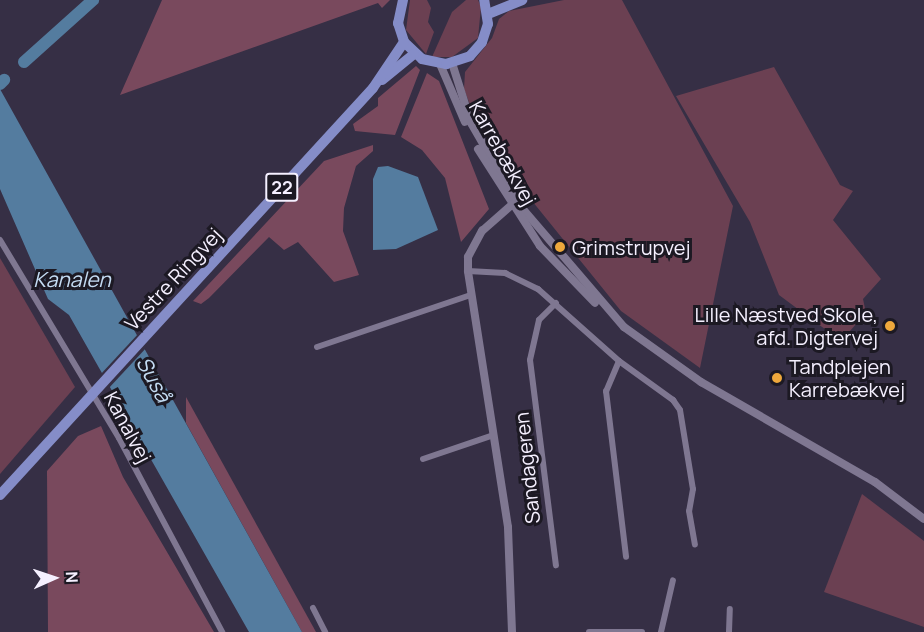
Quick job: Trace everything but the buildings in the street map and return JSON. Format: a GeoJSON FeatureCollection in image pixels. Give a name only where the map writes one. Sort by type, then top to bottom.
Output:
{"type":"FeatureCollection","features":[{"type":"Feature","properties":{"kind":"main road"},"geometry":{"type":"LineString","coordinates":[[403,0],[398,23],[404,42],[414,54],[440,64],[452,63],[477,49],[488,14],[484,0],[491,0]]}},
{"type":"Feature","properties":{"kind":"main road"},"geometry":{"type":"LineString","coordinates":[[488,14],[522,0]]}},
{"type":"Feature","properties":{"kind":"main road","name":"Vestre Ringvej"},"geometry":{"type":"LineString","coordinates":[[373,88],[404,42]]}},
{"type":"Feature","properties":{"kind":"main road","name":"Vestre Ringvej"},"geometry":{"type":"LineString","coordinates":[[0,495],[373,88],[414,54]]}},
{"type":"Feature","properties":{"kind":"street","name":"Karrebækvej"},"geometry":{"type":"LineString","coordinates":[[452,63],[471,123],[514,203],[581,290],[624,327],[701,382],[875,482],[924,519]]}},
{"type":"Feature","properties":{"kind":"street","name":"Karrebækvej"},"geometry":{"type":"LineString","coordinates":[[440,64],[514,203],[624,327]]}},
{"type":"Feature","properties":{"kind":"street"},"geometry":{"type":"LineString","coordinates":[[512,632],[508,527],[468,271],[473,244],[514,203]]}},
{"type":"Feature","properties":{"kind":"street","name":"Kanalvej"},"geometry":{"type":"LineString","coordinates":[[0,240],[119,438],[222,632]]}},
{"type":"Feature","properties":{"kind":"street"},"geometry":{"type":"LineString","coordinates":[[468,271],[523,280],[556,303],[619,361],[680,410],[693,489],[689,511],[695,544]]}},
{"type":"Feature","properties":{"kind":"street"},"geometry":{"type":"LineString","coordinates":[[317,347],[471,294]]}},
{"type":"Feature","properties":{"kind":"street","name":"Sandageren"},"geometry":{"type":"LineString","coordinates":[[556,303],[539,320],[530,360],[556,565]]}},
{"type":"Feature","properties":{"kind":"street"},"geometry":{"type":"LineString","coordinates":[[619,361],[606,391],[620,469],[614,491],[626,557]]}},
{"type":"Feature","properties":{"kind":"street"},"geometry":{"type":"LineString","coordinates":[[423,459],[494,435]]}},
{"type":"Feature","properties":{"kind":"street"},"geometry":{"type":"LineString","coordinates":[[661,632],[673,580]]}},
{"type":"Feature","properties":{"kind":"street"},"geometry":{"type":"LineString","coordinates":[[313,608],[325,632]]}},
{"type":"Feature","properties":{"kind":"street"},"geometry":{"type":"LineString","coordinates":[[729,632],[730,609]]}},
{"type":"Feature","properties":{"kind":"street"},"geometry":{"type":"LineString","coordinates":[[589,632],[642,632]]}},
{"type":"Feature","properties":{"kind":"shaded area"},"geometry":{"type":"Polygon","coordinates":[[[162,0],[390,0],[382,8],[378,3],[120,95],[162,0]]]}},
{"type":"Feature","properties":{"kind":"shaded area"},"geometry":{"type":"Polygon","coordinates":[[[410,0],[427,0],[431,8],[428,22],[434,32],[426,54],[406,30],[410,0]]]}},
{"type":"Feature","properties":{"kind":"shaded area"},"geometry":{"type":"Polygon","coordinates":[[[466,0],[478,0],[481,7],[478,38],[452,57],[432,57],[452,12],[466,0]]]}},
{"type":"Feature","properties":{"kind":"shaded area"},"geometry":{"type":"Polygon","coordinates":[[[564,0],[622,0],[733,206],[700,368],[621,311],[520,186],[477,123],[464,89],[465,72],[492,38],[499,19],[509,11],[564,0]]]}},
{"type":"Feature","properties":{"kind":"shaded area"},"geometry":{"type":"Polygon","coordinates":[[[416,66],[420,70],[395,135],[355,131],[353,124],[378,106],[378,98],[416,66]]]}},
{"type":"Feature","properties":{"kind":"shaded area"},"geometry":{"type":"Polygon","coordinates":[[[774,67],[840,185],[853,191],[833,220],[881,279],[863,299],[866,313],[841,341],[779,295],[750,222],[676,96],[774,67]]]}},
{"type":"Feature","properties":{"kind":"shaded area"},"geometry":{"type":"Polygon","coordinates":[[[427,73],[439,81],[489,209],[461,242],[445,178],[422,150],[401,137],[427,73]]]}},
{"type":"Feature","properties":{"kind":"shaded area"},"geometry":{"type":"Polygon","coordinates":[[[373,145],[373,151],[356,166],[344,208],[343,231],[359,275],[334,282],[298,242],[284,250],[269,237],[209,298],[201,304],[193,301],[324,161],[373,145]]]}},
{"type":"Feature","properties":{"kind":"shaded area"},"geometry":{"type":"Polygon","coordinates":[[[0,258],[75,387],[0,474],[0,258]]]}},
{"type":"Feature","properties":{"kind":"shaded area"},"geometry":{"type":"Polygon","coordinates":[[[186,397],[316,632],[302,632],[186,423],[186,397]]]}},
{"type":"Feature","properties":{"kind":"shaded area"},"geometry":{"type":"Polygon","coordinates":[[[101,426],[123,477],[214,632],[48,632],[47,471],[78,436],[101,426]]]}},
{"type":"Feature","properties":{"kind":"shaded area"},"geometry":{"type":"Polygon","coordinates":[[[862,494],[924,541],[924,627],[824,592],[862,494]]]}},
{"type":"Feature","properties":{"kind":"water","name":"Kanalen"},"geometry":{"type":"Polygon","coordinates":[[[0,89],[302,632],[249,632],[69,315],[48,299],[0,189],[0,89]]]}},
{"type":"Feature","properties":{"kind":"water"},"geometry":{"type":"Polygon","coordinates":[[[388,166],[418,177],[438,230],[396,249],[373,250],[373,179],[378,167],[388,166]]]}},
{"type":"Feature","properties":{"kind":"pier"},"geometry":{"type":"Polygon","coordinates":[[[139,333],[147,347],[108,389],[100,375],[139,333]]]}},
{"type":"Feature","properties":{"kind":"waterway"},"geometry":{"type":"LineString","coordinates":[[24,62],[93,0]]}},
{"type":"Feature","properties":{"kind":"waterway"},"geometry":{"type":"LineString","coordinates":[[0,84],[4,80]]}},
{"type":"Feature","properties":{"kind":"place","name":"Grimstrupvej"},"geometry":{"type":"Point","coordinates":[560,247]}},
{"type":"Feature","properties":{"kind":"place","name":"Lille Næstved Skole, afd. Digtervej"},"geometry":{"type":"Point","coordinates":[890,326]}},
{"type":"Feature","properties":{"kind":"place","name":"Tandplejen Karrebækvej"},"geometry":{"type":"Point","coordinates":[777,378]}},
{"type":"Feature","properties":{"kind":"water label","name":"Suså"},"geometry":{"type":"Point","coordinates":[154,379]}}]}
